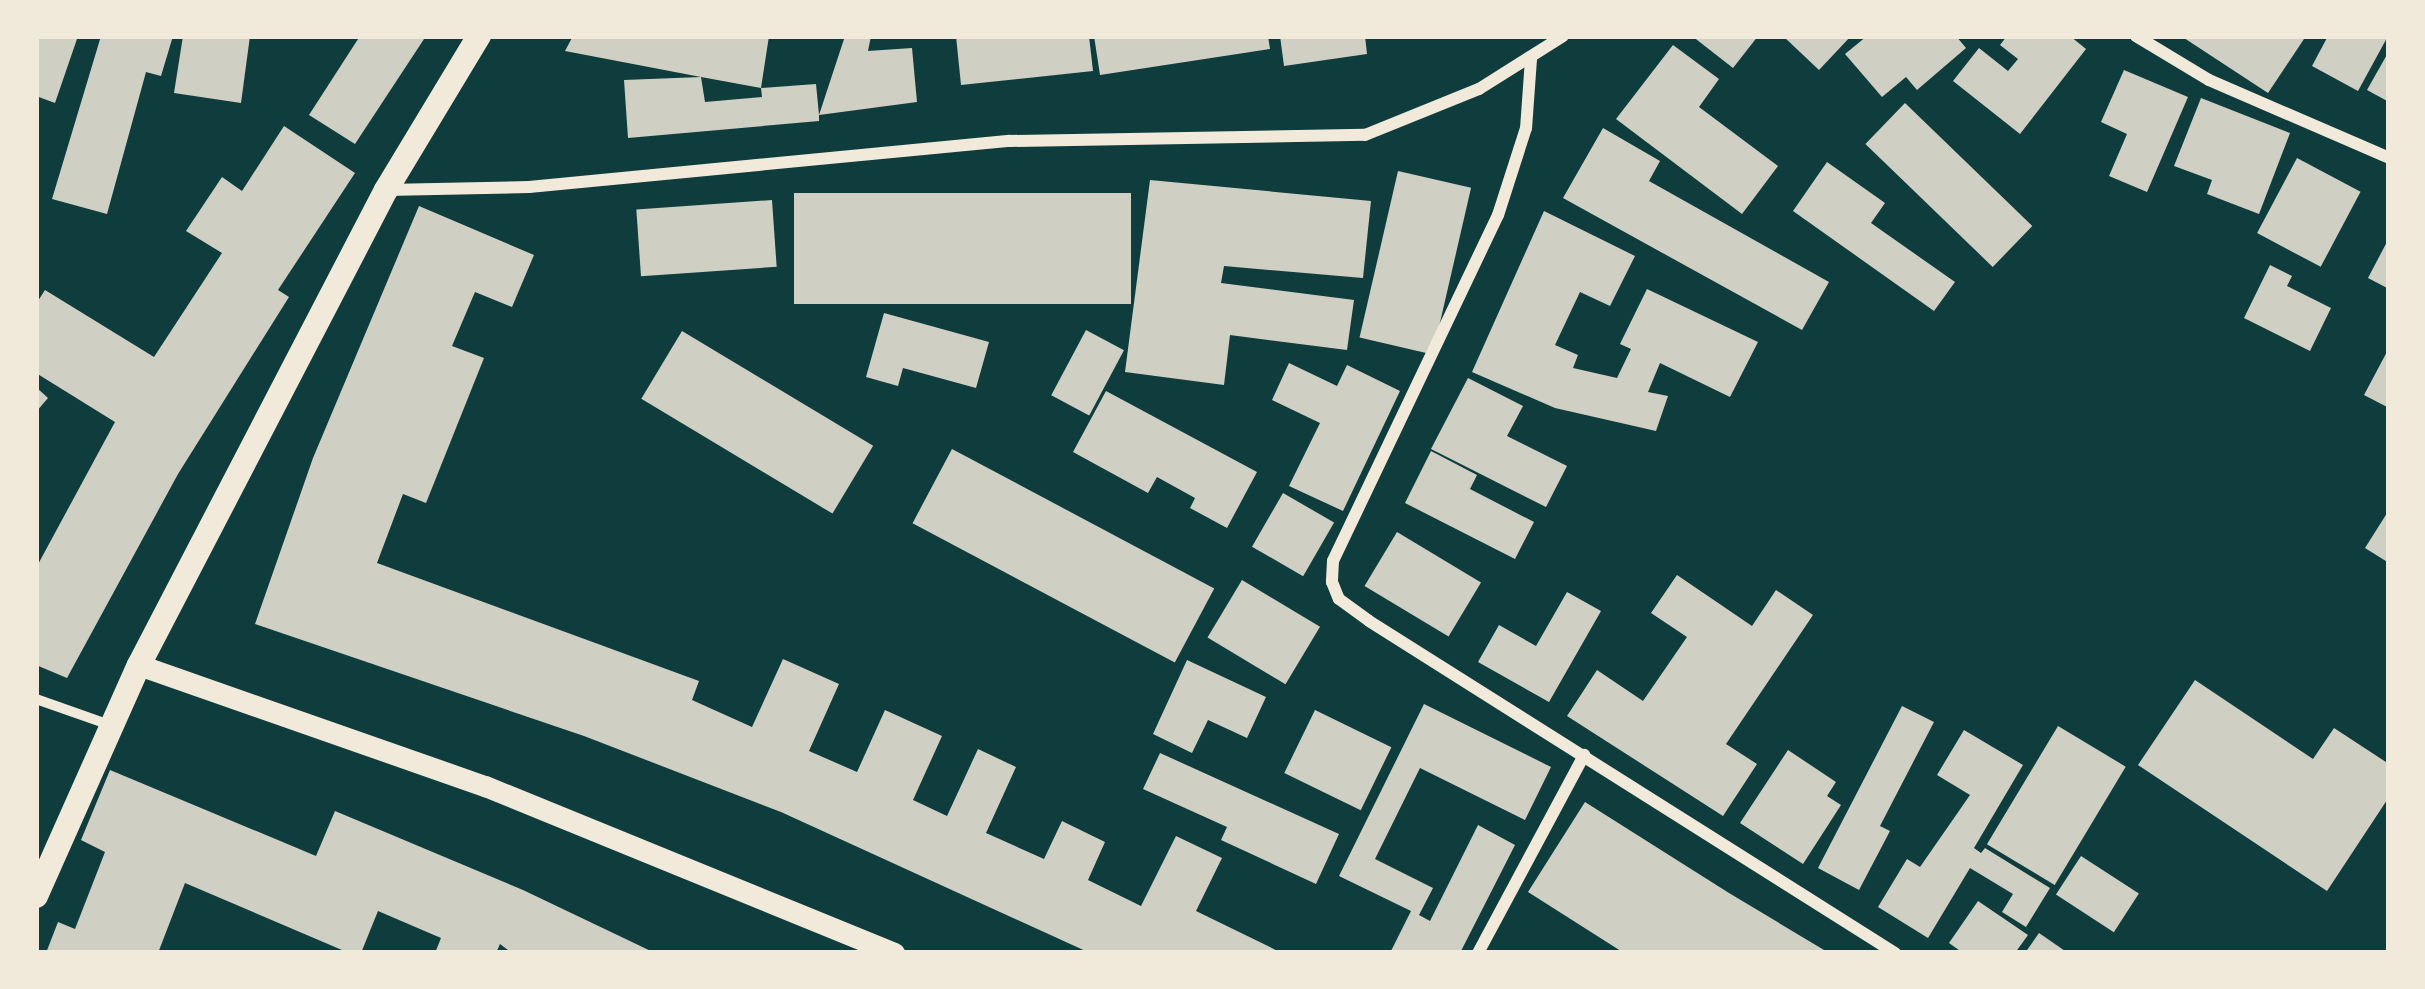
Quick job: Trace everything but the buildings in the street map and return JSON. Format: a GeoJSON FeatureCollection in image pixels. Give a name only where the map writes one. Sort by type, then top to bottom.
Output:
{"type":"FeatureCollection","features":[{"type":"Feature","properties":{"kind":"main road"},"geometry":{"type":"LineString","coordinates":[[36,896],[139,665],[386,190],[479,36]]}},
{"type":"Feature","properties":{"kind":"street"},"geometry":{"type":"LineString","coordinates":[[386,190],[530,187],[1010,141],[1365,135],[1460,97],[1563,36]]}},
{"type":"Feature","properties":{"kind":"street"},"geometry":{"type":"LineString","coordinates":[[2136,36],[2209,80],[2389,158]]}},
{"type":"Feature","properties":{"kind":"street"},"geometry":{"type":"LineString","coordinates":[[1531,59],[1526,128],[1498,214],[1333,561],[1332,582],[1340,599],[1369,621],[1894,953]]}},
{"type":"Feature","properties":{"kind":"street"},"geometry":{"type":"LineString","coordinates":[[139,665],[485,786],[894,953]]}},
{"type":"Feature","properties":{"kind":"street"},"geometry":{"type":"LineString","coordinates":[[36,699],[110,725]]}},
{"type":"Feature","properties":{"kind":"street"},"geometry":{"type":"LineString","coordinates":[[1478,953],[1584,755]]}}]}
